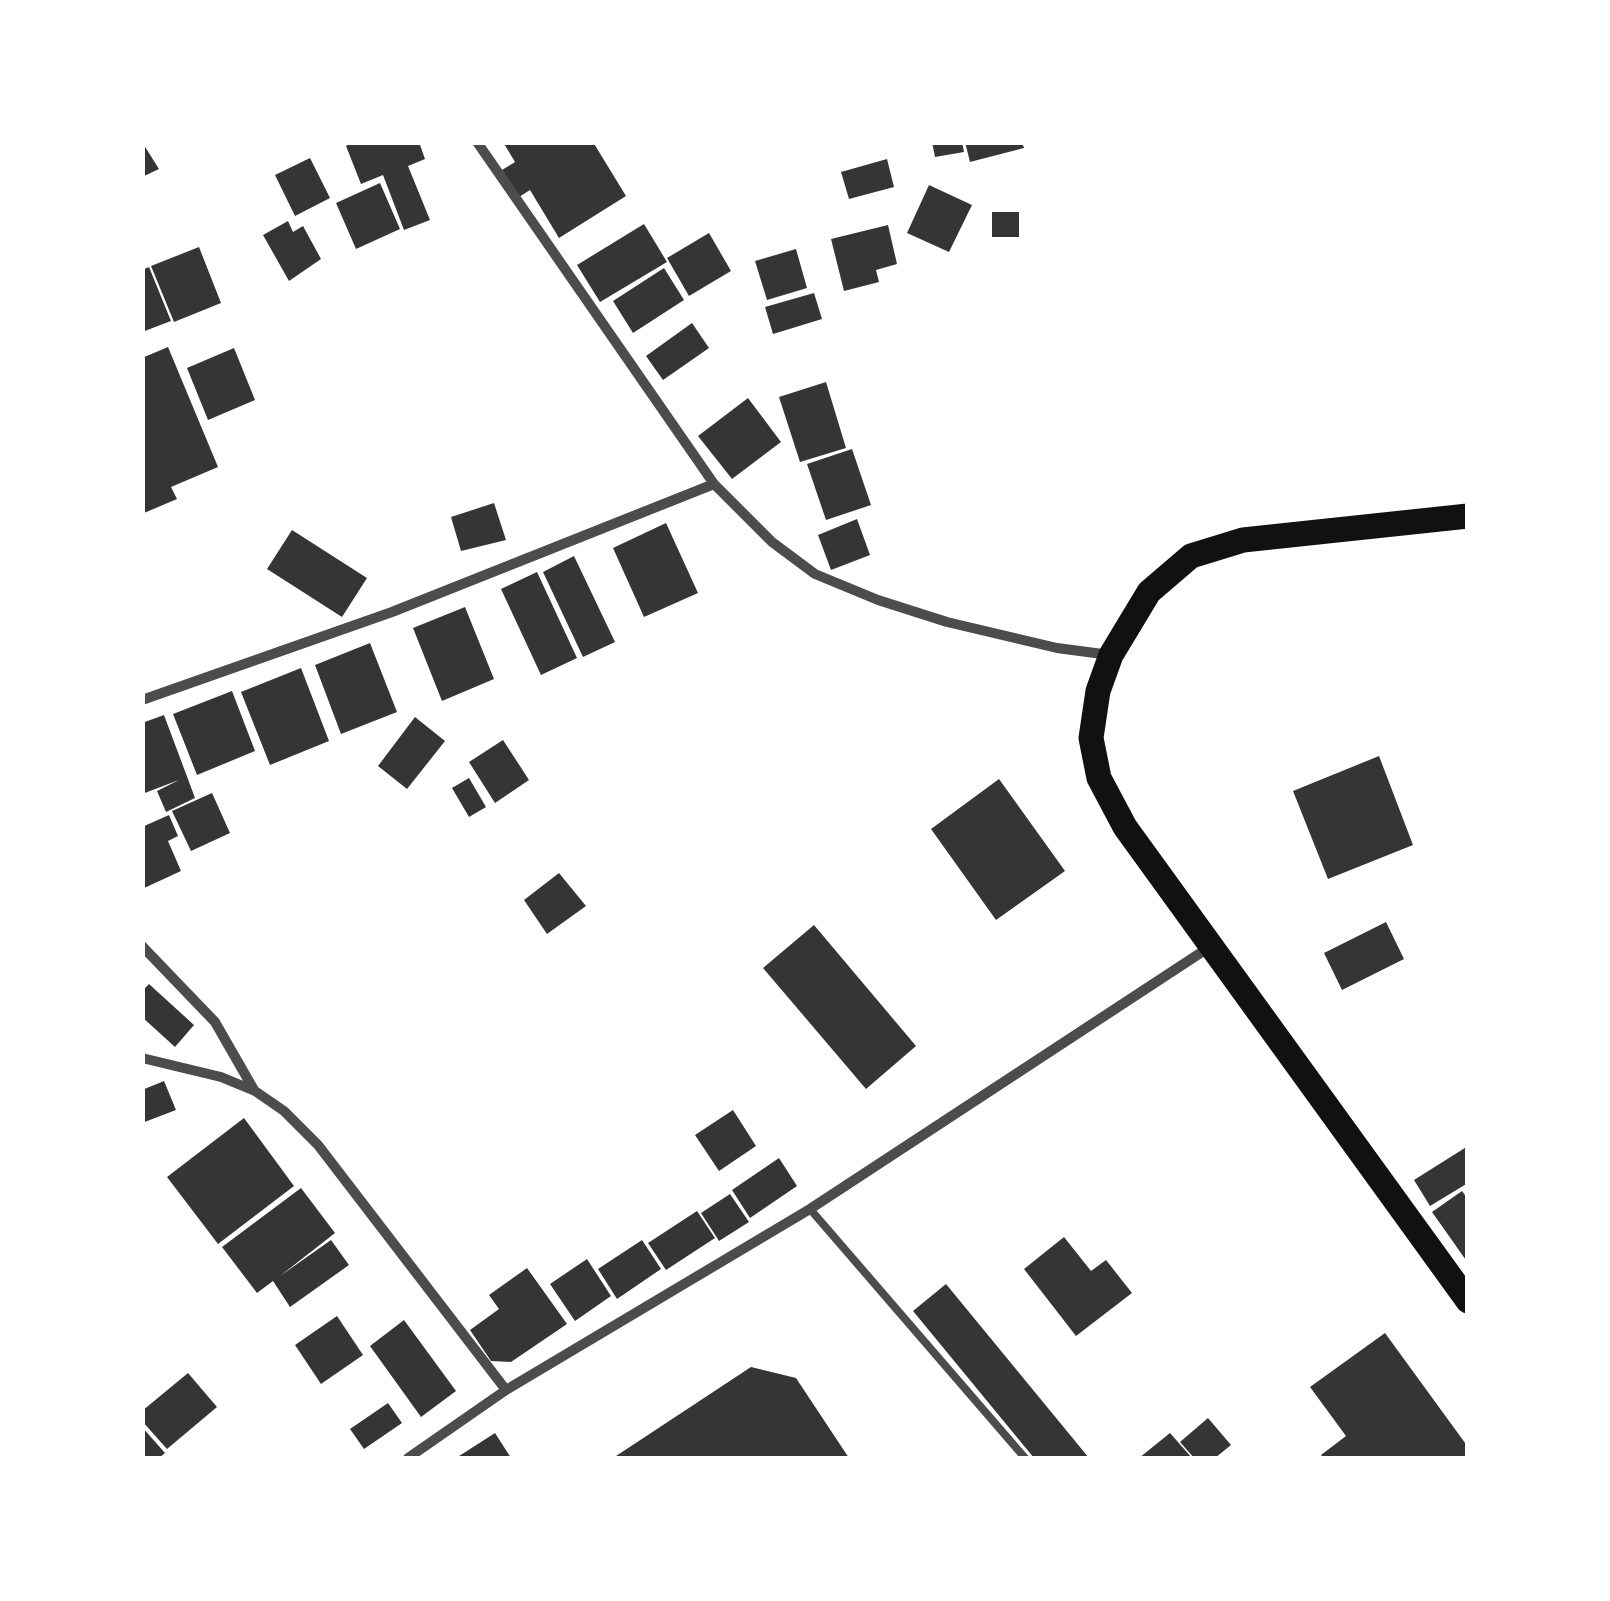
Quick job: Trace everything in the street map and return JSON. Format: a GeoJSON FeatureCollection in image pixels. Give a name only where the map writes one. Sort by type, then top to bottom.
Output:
{"type":"FeatureCollection","features":[{"type":"Feature","properties":{"kind":"main road"},"geometry":{"type":"LineString","coordinates":[[1468,516],[1243,540],[1191,556],[1150,592],[1111,655],[1098,691],[1091,738],[1099,778],[1125,828],[1468,1300]]}},
{"type":"Feature","properties":{"kind":"street"},"geometry":{"type":"LineString","coordinates":[[477,142],[714,484],[772,542],[815,574],[878,600],[947,622],[1057,648],[1111,655]]}},
{"type":"Feature","properties":{"kind":"street"},"geometry":{"type":"LineString","coordinates":[[142,700],[392,612],[714,484]]}},
{"type":"Feature","properties":{"kind":"street"},"geometry":{"type":"LineString","coordinates":[[142,946],[215,1022],[255,1091]]}},
{"type":"Feature","properties":{"kind":"street"},"geometry":{"type":"LineString","coordinates":[[408,1458],[506,1390],[810,1208],[1209,947]]}},
{"type":"Feature","properties":{"kind":"street"},"geometry":{"type":"LineString","coordinates":[[142,1058],[221,1077],[255,1091],[284,1111],[318,1145],[506,1390]]}},
{"type":"Feature","properties":{"kind":"lane"},"geometry":{"type":"LineString","coordinates":[[810,1208],[1025,1458]]}},
{"type":"Feature","properties":{"kind":"building"},"geometry":{"type":"Polygon","coordinates":[[[142,142],[159,169],[142,177],[142,142]]]}},
{"type":"Feature","properties":{"kind":"building"},"geometry":{"type":"Polygon","coordinates":[[[353,142],[419,142],[425,159],[408,166],[430,220],[404,230],[383,175],[361,184],[346,146],[353,142]]]}},
{"type":"Feature","properties":{"kind":"building"},"geometry":{"type":"Polygon","coordinates":[[[503,142],[593,142],[626,196],[559,238],[530,190],[519,197],[502,170],[515,162],[503,142]]]}},
{"type":"Feature","properties":{"kind":"building"},"geometry":{"type":"Polygon","coordinates":[[[932,142],[962,142],[964,152],[935,157],[932,142]]]}},
{"type":"Feature","properties":{"kind":"building"},"geometry":{"type":"Polygon","coordinates":[[[965,142],[1022,142],[1024,148],[970,162],[965,142]]]}},
{"type":"Feature","properties":{"kind":"building"},"geometry":{"type":"Polygon","coordinates":[[[310,158],[330,198],[295,216],[275,175],[310,158]]]}},
{"type":"Feature","properties":{"kind":"building"},"geometry":{"type":"Polygon","coordinates":[[[887,159],[894,187],[849,199],[841,172],[887,159]]]}},
{"type":"Feature","properties":{"kind":"building"},"geometry":{"type":"Polygon","coordinates":[[[380,183],[400,229],[356,249],[336,203],[380,183]]]}},
{"type":"Feature","properties":{"kind":"building"},"geometry":{"type":"Polygon","coordinates":[[[929,185],[972,205],[949,252],[907,233],[929,185]]]}},
{"type":"Feature","properties":{"kind":"building"},"geometry":{"type":"Polygon","coordinates":[[[992,212],[1019,212],[1019,237],[992,237],[992,212]]]}},
{"type":"Feature","properties":{"kind":"building"},"geometry":{"type":"Polygon","coordinates":[[[288,221],[293,232],[303,226],[321,259],[289,281],[263,235],[288,221]]]}},
{"type":"Feature","properties":{"kind":"building"},"geometry":{"type":"Polygon","coordinates":[[[644,224],[667,262],[600,302],[577,265],[644,224]]]}},
{"type":"Feature","properties":{"kind":"building"},"geometry":{"type":"Polygon","coordinates":[[[888,225],[897,264],[876,270],[879,282],[844,291],[831,239],[888,225]]]}},
{"type":"Feature","properties":{"kind":"building"},"geometry":{"type":"Polygon","coordinates":[[[709,233],[731,271],[689,296],[667,258],[709,233]]]}},
{"type":"Feature","properties":{"kind":"building"},"geometry":{"type":"Polygon","coordinates":[[[199,247],[221,303],[174,322],[151,266],[199,247]]]}},
{"type":"Feature","properties":{"kind":"building"},"geometry":{"type":"Polygon","coordinates":[[[796,249],[807,288],[767,300],[755,261],[796,249]]]}},
{"type":"Feature","properties":{"kind":"building"},"geometry":{"type":"Polygon","coordinates":[[[149,267],[171,321],[142,332],[142,270],[149,267]]]}},
{"type":"Feature","properties":{"kind":"building"},"geometry":{"type":"Polygon","coordinates":[[[664,268],[684,300],[633,333],[613,301],[664,268]]]}},
{"type":"Feature","properties":{"kind":"building"},"geometry":{"type":"Polygon","coordinates":[[[814,293],[822,319],[773,334],[765,307],[814,293]]]}},
{"type":"Feature","properties":{"kind":"building"},"geometry":{"type":"Polygon","coordinates":[[[692,323],[709,348],[663,380],[646,356],[692,323]]]}},
{"type":"Feature","properties":{"kind":"building"},"geometry":{"type":"Polygon","coordinates":[[[168,347],[218,467],[171,487],[177,499],[144,513],[142,358],[168,347]]]}},
{"type":"Feature","properties":{"kind":"building"},"geometry":{"type":"Polygon","coordinates":[[[234,348],[255,400],[208,420],[187,368],[234,348]]]}},
{"type":"Feature","properties":{"kind":"building"},"geometry":{"type":"Polygon","coordinates":[[[826,382],[846,448],[800,462],[779,397],[826,382]]]}},
{"type":"Feature","properties":{"kind":"building"},"geometry":{"type":"Polygon","coordinates":[[[748,398],[781,442],[732,479],[698,436],[748,398]]]}},
{"type":"Feature","properties":{"kind":"building"},"geometry":{"type":"Polygon","coordinates":[[[852,449],[871,505],[826,520],[807,464],[852,449]]]}},
{"type":"Feature","properties":{"kind":"building"},"geometry":{"type":"Polygon","coordinates":[[[494,503],[506,540],[461,551],[451,517],[494,503]]]}},
{"type":"Feature","properties":{"kind":"building"},"geometry":{"type":"Polygon","coordinates":[[[857,519],[870,555],[831,570],[818,535],[857,519]]]}},
{"type":"Feature","properties":{"kind":"building"},"geometry":{"type":"Polygon","coordinates":[[[666,523],[698,593],[644,617],[613,548],[666,523]]]}},
{"type":"Feature","properties":{"kind":"building"},"geometry":{"type":"Polygon","coordinates":[[[292,530],[367,578],[342,617],[267,569],[292,530]]]}},
{"type":"Feature","properties":{"kind":"building"},"geometry":{"type":"Polygon","coordinates":[[[574,556],[615,642],[583,657],[543,572],[574,556]]]}},
{"type":"Feature","properties":{"kind":"building"},"geometry":{"type":"Polygon","coordinates":[[[537,572],[577,658],[541,675],[501,589],[537,572]]]}},
{"type":"Feature","properties":{"kind":"building"},"geometry":{"type":"Polygon","coordinates":[[[465,607],[494,679],[442,701],[413,628],[465,607]]]}},
{"type":"Feature","properties":{"kind":"building"},"geometry":{"type":"Polygon","coordinates":[[[370,643],[397,712],[341,734],[315,665],[370,643]]]}},
{"type":"Feature","properties":{"kind":"building"},"geometry":{"type":"Polygon","coordinates":[[[301,668],[329,741],[270,765],[241,692],[301,668]]]}},
{"type":"Feature","properties":{"kind":"building"},"geometry":{"type":"Polygon","coordinates":[[[232,691],[255,751],[197,775],[173,714],[232,691]]]}},
{"type":"Feature","properties":{"kind":"building"},"geometry":{"type":"Polygon","coordinates":[[[164,715],[195,798],[166,812],[157,791],[179,780],[142,794],[142,723],[164,715]]]}},
{"type":"Feature","properties":{"kind":"building"},"geometry":{"type":"Polygon","coordinates":[[[415,717],[445,741],[407,789],[378,766],[415,717]]]}},
{"type":"Feature","properties":{"kind":"building"},"geometry":{"type":"Polygon","coordinates":[[[503,740],[529,780],[495,803],[469,762],[503,740]]]}},
{"type":"Feature","properties":{"kind":"building"},"geometry":{"type":"Polygon","coordinates":[[[1379,756],[1413,845],[1328,879],[1293,791],[1379,756]]]}},
{"type":"Feature","properties":{"kind":"building"},"geometry":{"type":"Polygon","coordinates":[[[469,778],[486,807],[469,817],[452,788],[469,778]]]}},
{"type":"Feature","properties":{"kind":"building"},"geometry":{"type":"Polygon","coordinates":[[[999,779],[1065,871],[996,920],[931,829],[999,779]]]}},
{"type":"Feature","properties":{"kind":"building"},"geometry":{"type":"Polygon","coordinates":[[[212,793],[230,833],[191,851],[172,811],[212,793]]]}},
{"type":"Feature","properties":{"kind":"building"},"geometry":{"type":"Polygon","coordinates":[[[169,815],[178,836],[168,841],[181,871],[142,889],[142,827],[169,815]]]}},
{"type":"Feature","properties":{"kind":"building"},"geometry":{"type":"Polygon","coordinates":[[[559,873],[586,906],[547,934],[524,900],[559,873]]]}},
{"type":"Feature","properties":{"kind":"building"},"geometry":{"type":"Polygon","coordinates":[[[1386,922],[1404,959],[1342,990],[1324,953],[1386,922]]]}},
{"type":"Feature","properties":{"kind":"building"},"geometry":{"type":"Polygon","coordinates":[[[814,925],[916,1046],[866,1089],[763,968],[814,925]]]}},
{"type":"Feature","properties":{"kind":"building"},"geometry":{"type":"Polygon","coordinates":[[[149,984],[194,1025],[175,1047],[142,1017],[142,991],[149,984]]]}},
{"type":"Feature","properties":{"kind":"building"},"geometry":{"type":"Polygon","coordinates":[[[164,1081],[176,1110],[142,1123],[142,1090],[164,1081]]]}},
{"type":"Feature","properties":{"kind":"building"},"geometry":{"type":"Polygon","coordinates":[[[733,1110],[756,1146],[719,1171],[695,1135],[733,1110]]]}},
{"type":"Feature","properties":{"kind":"building"},"geometry":{"type":"Polygon","coordinates":[[[244,1118],[294,1186],[218,1244],[167,1177],[244,1118]]]}},
{"type":"Feature","properties":{"kind":"building"},"geometry":{"type":"Polygon","coordinates":[[[1468,1146],[1468,1183],[1430,1206],[1414,1180],[1468,1146]]]}},
{"type":"Feature","properties":{"kind":"building"},"geometry":{"type":"Polygon","coordinates":[[[779,1158],[797,1186],[750,1218],[732,1190],[779,1158]]]}},
{"type":"Feature","properties":{"kind":"building"},"geometry":{"type":"Polygon","coordinates":[[[301,1188],[335,1233],[280,1276],[331,1240],[349,1265],[290,1307],[273,1281],[257,1293],[222,1247],[301,1188]]]}},
{"type":"Feature","properties":{"kind":"building"},"geometry":{"type":"Polygon","coordinates":[[[1462,1191],[1468,1199],[1468,1263],[1432,1212],[1462,1191]]]}},
{"type":"Feature","properties":{"kind":"building"},"geometry":{"type":"Polygon","coordinates":[[[730,1194],[749,1222],[719,1241],[701,1213],[730,1194]]]}},
{"type":"Feature","properties":{"kind":"building"},"geometry":{"type":"Polygon","coordinates":[[[697,1211],[715,1238],[666,1270],[648,1243],[697,1211]]]}},
{"type":"Feature","properties":{"kind":"building"},"geometry":{"type":"Polygon","coordinates":[[[1064,1237],[1091,1271],[1106,1260],[1132,1293],[1076,1336],[1024,1269],[1064,1237]]]}},
{"type":"Feature","properties":{"kind":"building"},"geometry":{"type":"Polygon","coordinates":[[[642,1240],[661,1269],[617,1299],[598,1269],[642,1240]]]}},
{"type":"Feature","properties":{"kind":"building"},"geometry":{"type":"Polygon","coordinates":[[[587,1259],[611,1296],[575,1321],[550,1284],[587,1259]]]}},
{"type":"Feature","properties":{"kind":"building"},"geometry":{"type":"Polygon","coordinates":[[[527,1268],[567,1324],[511,1362],[491,1361],[470,1330],[499,1309],[489,1295],[527,1268]]]}},
{"type":"Feature","properties":{"kind":"building"},"geometry":{"type":"Polygon","coordinates":[[[946,1284],[1089,1458],[1034,1458],[913,1311],[946,1284]]]}},
{"type":"Feature","properties":{"kind":"building"},"geometry":{"type":"Polygon","coordinates":[[[337,1316],[363,1355],[321,1384],[295,1345],[337,1316]]]}},
{"type":"Feature","properties":{"kind":"building"},"geometry":{"type":"Polygon","coordinates":[[[404,1320],[456,1391],[421,1417],[370,1346],[404,1320]]]}},
{"type":"Feature","properties":{"kind":"building"},"geometry":{"type":"Polygon","coordinates":[[[1385,1333],[1468,1447],[1468,1458],[1321,1455],[1346,1436],[1310,1387],[1385,1333]]]}},
{"type":"Feature","properties":{"kind":"building"},"geometry":{"type":"Polygon","coordinates":[[[751,1367],[796,1378],[849,1458],[613,1458],[751,1367]]]}},
{"type":"Feature","properties":{"kind":"building"},"geometry":{"type":"Polygon","coordinates":[[[188,1373],[217,1407],[167,1449],[142,1421],[142,1411],[188,1373]]]}},
{"type":"Feature","properties":{"kind":"building"},"geometry":{"type":"Polygon","coordinates":[[[388,1403],[402,1423],[364,1449],[350,1429],[388,1403]]]}},
{"type":"Feature","properties":{"kind":"building"},"geometry":{"type":"Polygon","coordinates":[[[1208,1418],[1231,1445],[1215,1458],[1194,1458],[1180,1442],[1208,1418]]]}},
{"type":"Feature","properties":{"kind":"building"},"geometry":{"type":"Polygon","coordinates":[[[142,1427],[165,1453],[159,1458],[142,1458],[142,1427]]]}},
{"type":"Feature","properties":{"kind":"building"},"geometry":{"type":"Polygon","coordinates":[[[495,1433],[511,1458],[456,1458],[495,1433]]]}},
{"type":"Feature","properties":{"kind":"building"},"geometry":{"type":"Polygon","coordinates":[[[1170,1433],[1192,1458],[1139,1458],[1170,1433]]]}}]}
